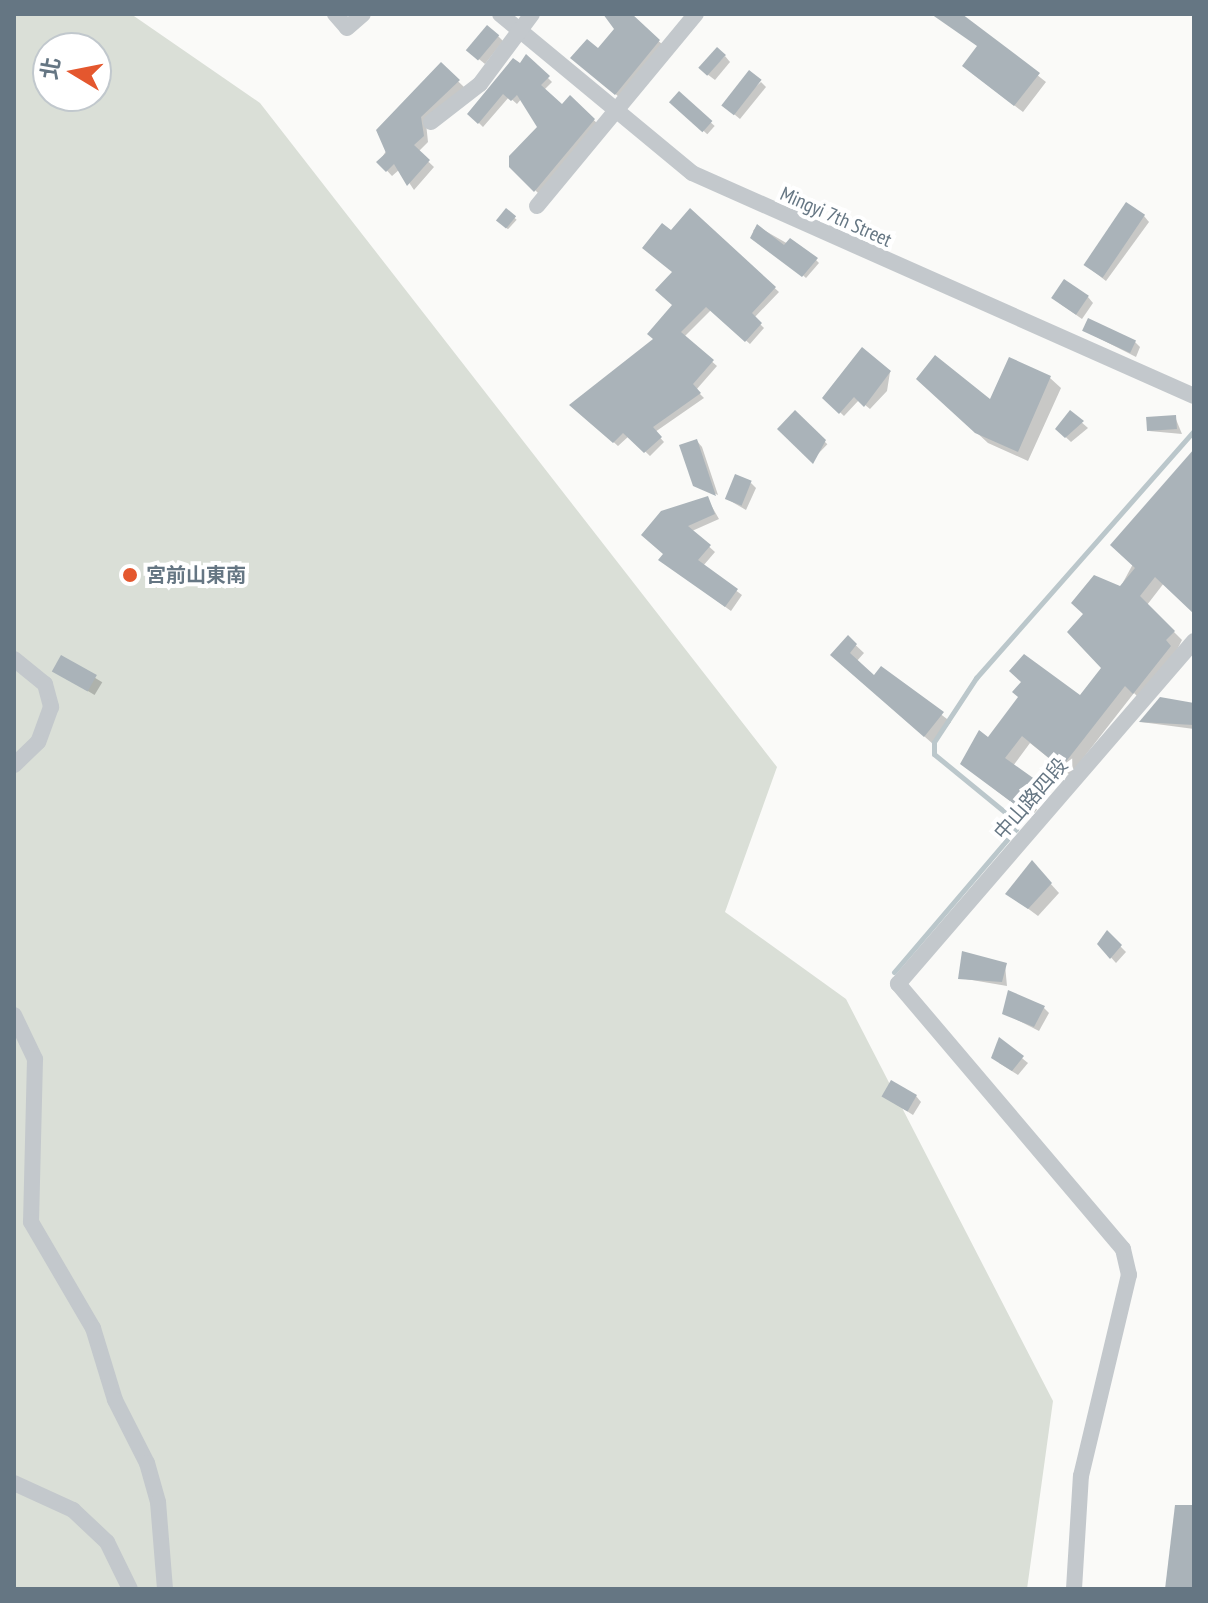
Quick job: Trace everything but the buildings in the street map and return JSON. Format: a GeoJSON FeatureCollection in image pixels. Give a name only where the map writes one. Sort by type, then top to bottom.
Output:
{"type":"FeatureCollection","features":[{"type":"Feature","properties":{"kind":"street"},"geometry":{"type":"LineString","coordinates":[[335,14],[347,28],[363,14]]}},
{"type":"Feature","properties":{"kind":"street","name":"Mingyi 7th Street"},"geometry":{"type":"LineString","coordinates":[[500,14],[518,35],[616,106],[692,173],[1194,396]]}},
{"type":"Feature","properties":{"kind":"street"},"geometry":{"type":"LineString","coordinates":[[431,122],[480,84],[532,14]]}},
{"type":"Feature","properties":{"kind":"street"},"geometry":{"type":"LineString","coordinates":[[537,206],[616,106],[696,14]]}},
{"type":"Feature","properties":{"kind":"street","name":"中山路四段"},"geometry":{"type":"LineString","coordinates":[[1074,1589],[1081,1476],[1123,1317],[1129,1275],[1123,1249],[898,984],[1194,641]]}},
{"type":"Feature","properties":{"kind":"street"},"geometry":{"type":"LineString","coordinates":[[14,659],[45,684],[51,707],[38,742],[14,765]]}},
{"type":"Feature","properties":{"kind":"street"},"geometry":{"type":"LineString","coordinates":[[14,1015],[35,1059],[31,1222],[93,1328],[115,1400],[147,1463],[158,1502],[165,1589]]}},
{"type":"Feature","properties":{"kind":"street"},"geometry":{"type":"LineString","coordinates":[[14,1483],[73,1510],[107,1542],[130,1589]]}},
{"type":"Feature","properties":{"kind":"shaded area"},"geometry":{"type":"Polygon","coordinates":[[[14,14],[131,14],[260,103],[777,767],[725,912],[846,999],[1053,1401],[1027,1589],[14,1589],[14,14]]]}},
{"type":"Feature","properties":{"kind":"waterway"},"geometry":{"type":"LineString","coordinates":[[894,972],[1016,829],[1017,822],[934,754],[934,742],[976,678],[1194,431]]}},
{"type":"Feature","properties":{"kind":"place","name":"宮前山東南"},"geometry":{"type":"Point","coordinates":[130,575]}}]}
